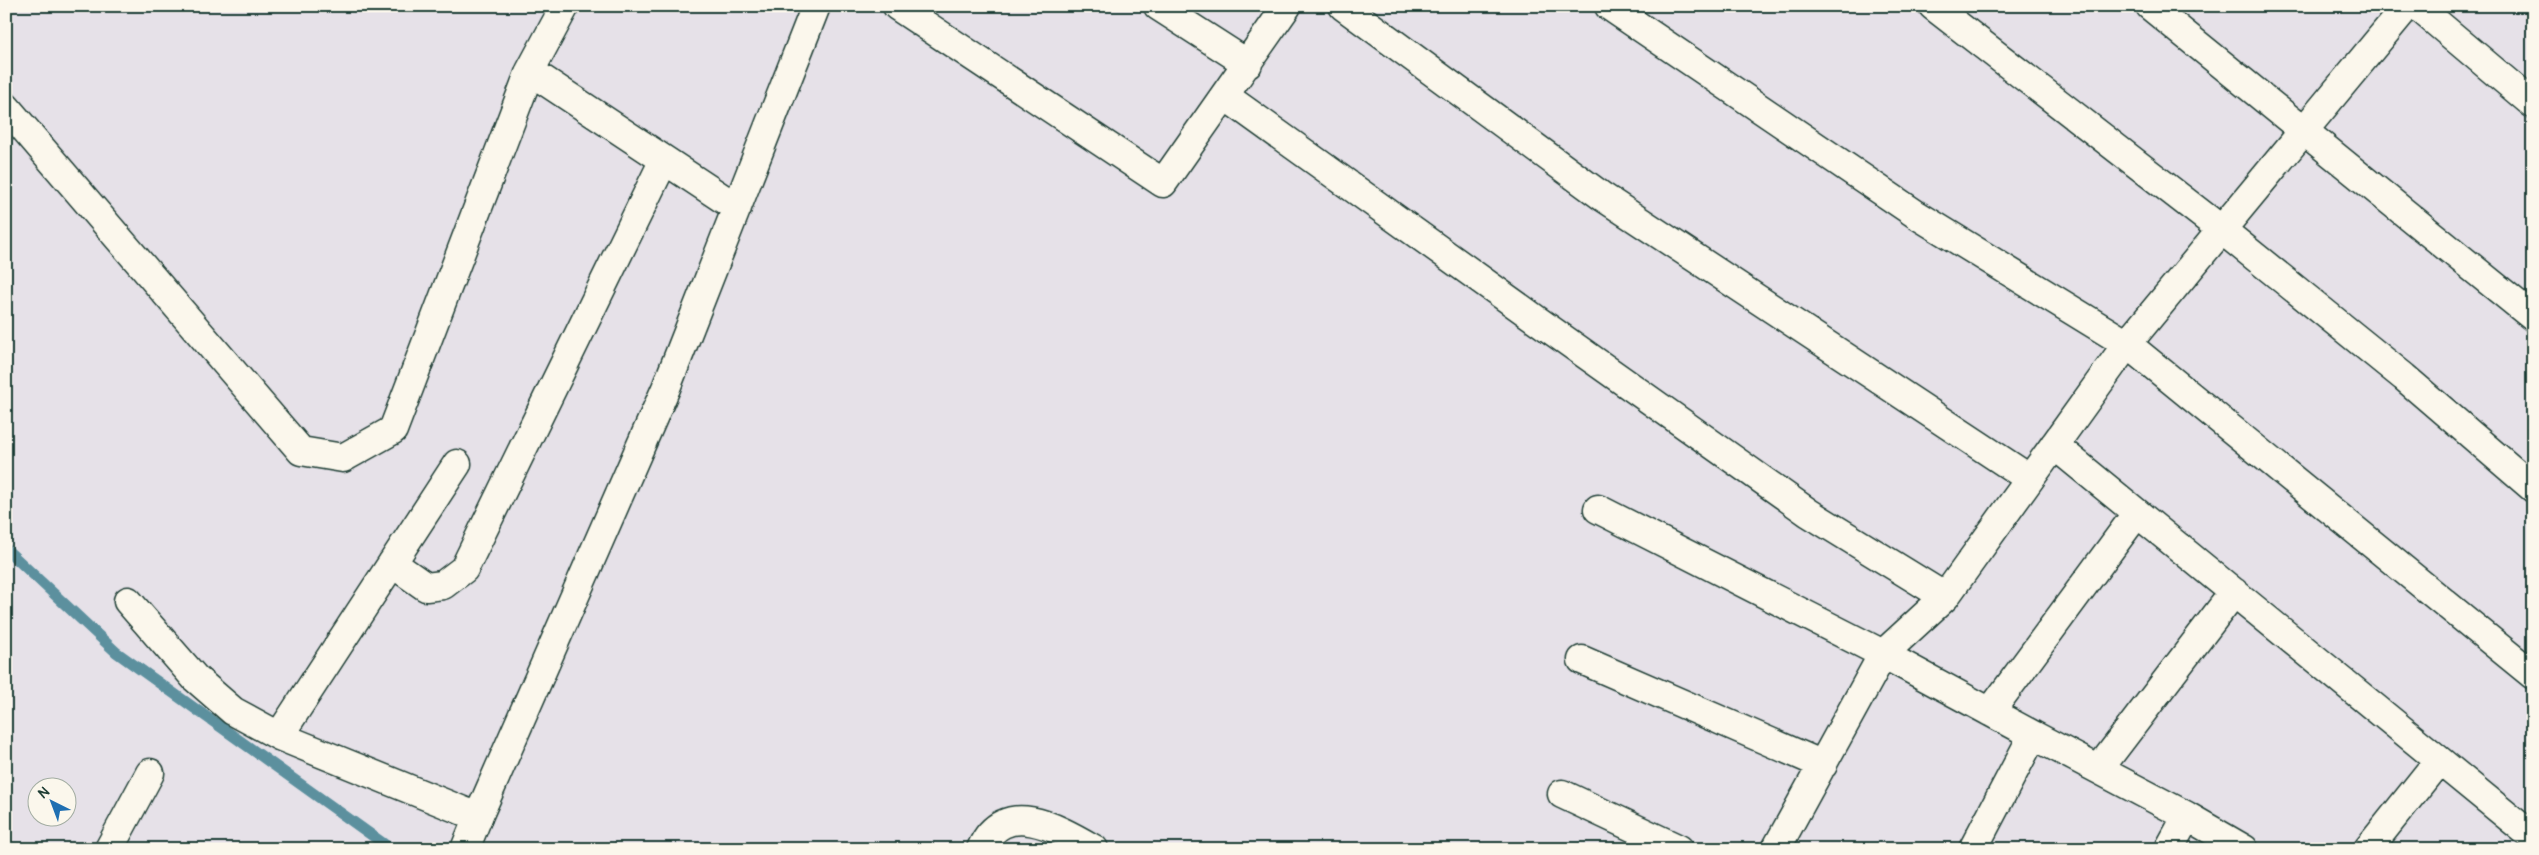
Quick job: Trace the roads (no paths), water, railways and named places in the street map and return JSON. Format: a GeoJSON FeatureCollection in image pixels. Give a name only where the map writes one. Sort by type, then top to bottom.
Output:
{"type":"FeatureCollection","features":[{"type":"Feature","properties":{"kind":"street"},"geometry":{"type":"LineString","coordinates":[[6,107],[301,451],[343,458],[392,430],[530,72],[565,6]]}},
{"type":"Feature","properties":{"kind":"street"},"geometry":{"type":"LineString","coordinates":[[465,849],[666,388],[816,6]]}},
{"type":"Feature","properties":{"kind":"street"},"geometry":{"type":"LineString","coordinates":[[897,6],[1163,183],[1226,96],[1287,6]]}},
{"type":"Feature","properties":{"kind":"street"},"geometry":{"type":"LineString","coordinates":[[1158,6],[1248,64]]}},
{"type":"Feature","properties":{"kind":"street"},"geometry":{"type":"LineString","coordinates":[[1343,6],[1603,197],[2030,479]]}},
{"type":"Feature","properties":{"kind":"street"},"geometry":{"type":"LineString","coordinates":[[1609,6],[1917,215],[2127,344],[2533,675]]}},
{"type":"Feature","properties":{"kind":"street"},"geometry":{"type":"LineString","coordinates":[[1933,6],[2222,230],[2404,377],[2533,488]]}},
{"type":"Feature","properties":{"kind":"street"},"geometry":{"type":"LineString","coordinates":[[2150,6],[2533,317]]}},
{"type":"Feature","properties":{"kind":"street"},"geometry":{"type":"LineString","coordinates":[[1776,849],[1882,654],[1945,597],[2127,344],[2407,6]]}},
{"type":"Feature","properties":{"kind":"street"},"geometry":{"type":"LineString","coordinates":[[2417,6],[2533,104]]}},
{"type":"Feature","properties":{"kind":"street"},"geometry":{"type":"LineString","coordinates":[[530,72],[737,208]]}},
{"type":"Feature","properties":{"kind":"street"},"geometry":{"type":"LineString","coordinates":[[1226,96],[1809,513],[1945,597]]}},
{"type":"Feature","properties":{"kind":"street"},"geometry":{"type":"LineString","coordinates":[[392,563],[426,587],[443,586],[464,569],[664,160]]}},
{"type":"Feature","properties":{"kind":"street"},"geometry":{"type":"LineString","coordinates":[[2054,445],[2533,837]]}},
{"type":"Feature","properties":{"kind":"street"},"geometry":{"type":"LineString","coordinates":[[279,736],[457,464]]}},
{"type":"Feature","properties":{"kind":"street"},"geometry":{"type":"LineString","coordinates":[[1598,509],[1882,654],[2187,816],[2244,849]]}},
{"type":"Feature","properties":{"kind":"street"},"geometry":{"type":"LineString","coordinates":[[1990,712],[2137,513]]}},
{"type":"Feature","properties":{"kind":"street"},"geometry":{"type":"LineString","coordinates":[[2099,769],[2234,592]]}},
{"type":"Feature","properties":{"kind":"street"},"geometry":{"type":"LineString","coordinates":[[128,601],[195,678],[233,712],[279,736],[478,817]]}},
{"type":"Feature","properties":{"kind":"street"},"geometry":{"type":"LineString","coordinates":[[1582,660],[1823,765]]}},
{"type":"Feature","properties":{"kind":"street"},"geometry":{"type":"LineString","coordinates":[[1974,849],[2033,735]]}},
{"type":"Feature","properties":{"kind":"street"},"geometry":{"type":"LineString","coordinates":[[2368,849],[2439,760]]}},
{"type":"Feature","properties":{"kind":"street"},"geometry":{"type":"LineString","coordinates":[[109,849],[150,774]]}},
{"type":"Feature","properties":{"kind":"street"},"geometry":{"type":"LineString","coordinates":[[1562,794],[1679,849]]}},
{"type":"Feature","properties":{"kind":"street"},"geometry":{"type":"LineString","coordinates":[[2169,849],[2187,816]]}},
{"type":"Feature","properties":{"kind":"street"},"geometry":{"type":"LineString","coordinates":[[980,849],[985,839],[998,827],[1010,821],[1032,820],[1060,829],[1094,849]]}},
{"type":"Feature","properties":{"kind":"waterway"},"geometry":{"type":"LineString","coordinates":[[6,549],[116,652],[391,849]]}}]}
